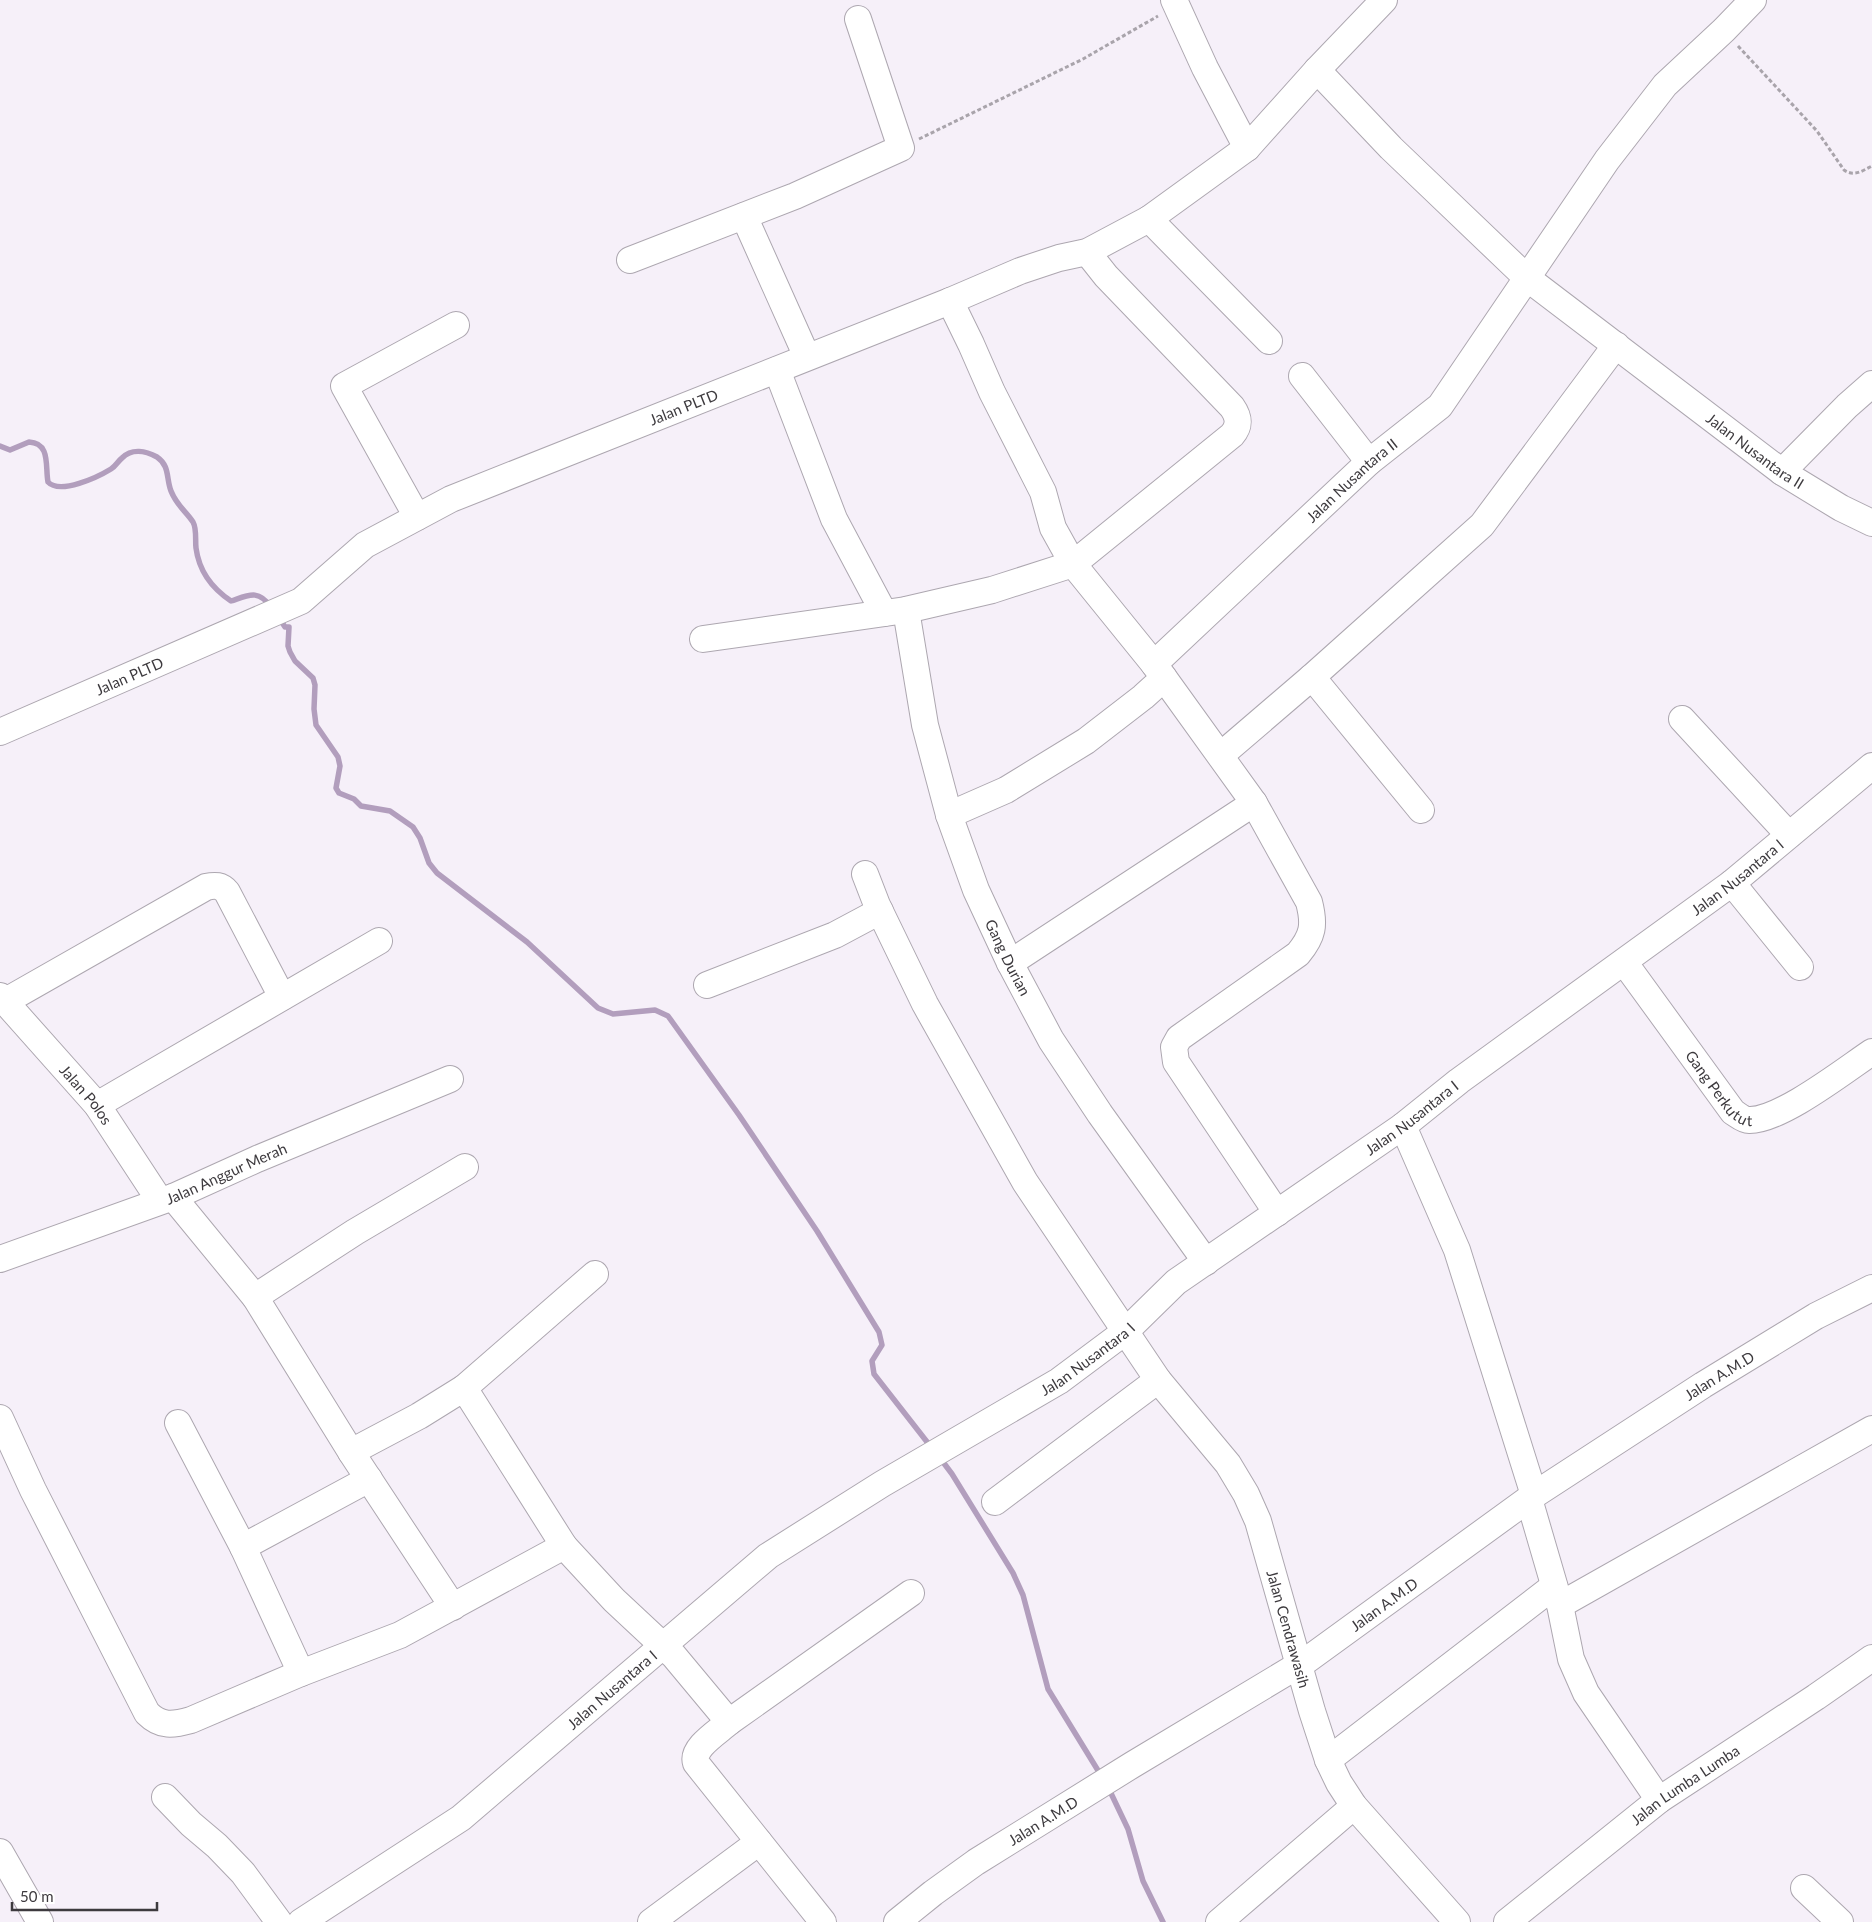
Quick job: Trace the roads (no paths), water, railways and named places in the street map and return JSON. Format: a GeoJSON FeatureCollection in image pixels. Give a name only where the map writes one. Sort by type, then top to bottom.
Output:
{"type":"FeatureCollection","features":[{"type":"Feature","properties":{"kind":"street","name":"Jalan PLTD"},"geometry":{"type":"LineString","coordinates":[[0,732],[301,601],[366,545],[451,499],[808,358],[1020,271],[1059,258],[1088,252],[1149,219],[1247,148],[1317,70],[1384,0]]}},
{"type":"Feature","properties":{"kind":"street","name":"Jalan Nusantara II"},"geometry":{"type":"LineString","coordinates":[[948,815],[1006,790],[1086,741],[1143,697],[1159,671],[1369,462],[1440,406],[1607,160],[1664,85],[1724,30],[1752,0]]}},
{"type":"Feature","properties":{"kind":"street"},"geometry":{"type":"LineString","coordinates":[[1175,3],[1209,76],[1247,148]]}},
{"type":"Feature","properties":{"kind":"street"},"geometry":{"type":"LineString","coordinates":[[630,260],[795,196],[901,148],[858,19]]}},
{"type":"Feature","properties":{"kind":"street","name":"Jalan Nusantara II"},"geometry":{"type":"LineString","coordinates":[[1317,70],[1391,148],[1527,278],[1782,472],[1841,508],[1872,523]]}},
{"type":"Feature","properties":{"kind":"street"},"geometry":{"type":"LineString","coordinates":[[744,216],[808,358]]}},
{"type":"Feature","properties":{"kind":"street"},"geometry":{"type":"LineString","coordinates":[[1149,219],[1269,341]]}},
{"type":"Feature","properties":{"kind":"street"},"geometry":{"type":"LineString","coordinates":[[703,639],[895,612],[992,590],[1073,564],[1216,450],[1232,435],[1238,424],[1238,419],[1232,407],[1106,276],[1088,252]]}},
{"type":"Feature","properties":{"kind":"street"},"geometry":{"type":"LineString","coordinates":[[950,301],[992,392],[1043,492],[1053,528],[1073,564],[1159,671],[1254,802],[1309,902],[1312,915],[1312,933],[1308,943],[1298,954],[1179,1038],[1174,1047],[1176,1062],[1277,1212]]}},
{"type":"Feature","properties":{"kind":"street"},"geometry":{"type":"LineString","coordinates":[[417,517],[344,386],[456,325]]}},
{"type":"Feature","properties":{"kind":"street"},"geometry":{"type":"LineString","coordinates":[[1221,755],[1312,677],[1482,525],[1616,345]]}},
{"type":"Feature","properties":{"kind":"street","name":"Gang Durian"},"geometry":{"type":"LineString","coordinates":[[777,370],[834,519],[895,612],[948,815],[976,890],[1010,963],[1051,1040],[1100,1114],[1206,1262]]}},
{"type":"Feature","properties":{"kind":"street"},"geometry":{"type":"LineString","coordinates":[[1302,376],[1369,462]]}},
{"type":"Feature","properties":{"kind":"street"},"geometry":{"type":"LineString","coordinates":[[1782,472],[1847,406],[1872,384]]}},
{"type":"Feature","properties":{"kind":"street"},"geometry":{"type":"LineString","coordinates":[[1312,677],[1421,810]]}},
{"type":"Feature","properties":{"kind":"street"},"geometry":{"type":"LineString","coordinates":[[1682,719],[1789,835]]}},
{"type":"Feature","properties":{"kind":"street","name":"Jalan Nusantara I"},"geometry":{"type":"LineString","coordinates":[[301,1922],[461,1818],[768,1556],[932,1455],[1059,1381],[1126,1331],[1176,1282],[1403,1126],[1459,1081],[1732,883],[1872,766]]}},
{"type":"Feature","properties":{"kind":"street"},"geometry":{"type":"LineString","coordinates":[[1010,963],[1254,802]]}},
{"type":"Feature","properties":{"kind":"street","name":"Jalan Cendrawasih"},"geometry":{"type":"LineString","coordinates":[[865,874],[880,911],[924,1004],[1025,1182],[1158,1380],[1228,1464],[1246,1494],[1258,1521],[1328,1760],[1339,1783],[1354,1806],[1457,1922]]}},
{"type":"Feature","properties":{"kind":"street"},"geometry":{"type":"LineString","coordinates":[[1732,883],[1800,967]]}},
{"type":"Feature","properties":{"kind":"street"},"geometry":{"type":"LineString","coordinates":[[2,999],[206,887],[213,886],[224,888],[227,892],[282,997]]}},
{"type":"Feature","properties":{"kind":"street"},"geometry":{"type":"LineString","coordinates":[[707,985],[835,935],[880,911]]}},
{"type":"Feature","properties":{"kind":"street"},"geometry":{"type":"LineString","coordinates":[[97,1105],[379,941]]}},
{"type":"Feature","properties":{"kind":"street","name":"Gang Perkutut"},"geometry":{"type":"LineString","coordinates":[[1624,962],[1733,1112],[1747,1120],[1764,1119],[1791,1106],[1872,1052]]}},
{"type":"Feature","properties":{"kind":"street","name":"Jalan Polos"},"geometry":{"type":"LineString","coordinates":[[2,999],[97,1105],[166,1199],[255,1297],[351,1452],[453,1607]]}},
{"type":"Feature","properties":{"kind":"street","name":"Jalan Anggur Merah"},"geometry":{"type":"LineString","coordinates":[[0,1259],[166,1199],[450,1079]]}},
{"type":"Feature","properties":{"kind":"street"},"geometry":{"type":"LineString","coordinates":[[1403,1126],[1457,1250],[1531,1497],[1557,1596],[1571,1659],[1586,1693],[1659,1800]]}},
{"type":"Feature","properties":{"kind":"street"},"geometry":{"type":"LineString","coordinates":[[255,1297],[355,1232],[465,1167]]}},
{"type":"Feature","properties":{"kind":"street"},"geometry":{"type":"LineString","coordinates":[[351,1452],[419,1416],[464,1388],[595,1274]]}},
{"type":"Feature","properties":{"kind":"street","name":"Jalan A.M.D"},"geometry":{"type":"LineString","coordinates":[[897,1922],[933,1892],[976,1862],[1300,1664],[1531,1497],[1711,1380],[1816,1316],[1872,1288]]}},
{"type":"Feature","properties":{"kind":"street"},"geometry":{"type":"LineString","coordinates":[[995,1502],[1158,1380]]}},
{"type":"Feature","properties":{"kind":"street"},"geometry":{"type":"LineString","coordinates":[[464,1388],[564,1546],[614,1600],[674,1656],[728,1722]]}},
{"type":"Feature","properties":{"kind":"street"},"geometry":{"type":"LineString","coordinates":[[0,1418],[33,1490],[147,1713],[154,1721],[164,1725],[191,1720],[301,1673],[400,1635],[564,1546]]}},
{"type":"Feature","properties":{"kind":"street"},"geometry":{"type":"LineString","coordinates":[[178,1423],[243,1547],[301,1673]]}},
{"type":"Feature","properties":{"kind":"street"},"geometry":{"type":"LineString","coordinates":[[1328,1760],[1557,1596],[1872,1428]]}},
{"type":"Feature","properties":{"kind":"street"},"geometry":{"type":"LineString","coordinates":[[243,1547],[369,1479]]}},
{"type":"Feature","properties":{"kind":"street"},"geometry":{"type":"LineString","coordinates":[[823,1922],[699,1769],[694,1758],[697,1750],[728,1722],[911,1593]]}},
{"type":"Feature","properties":{"kind":"street","name":"Jalan Lumba Lumba"},"geometry":{"type":"LineString","coordinates":[[1507,1922],[1659,1800],[1872,1658]]}},
{"type":"Feature","properties":{"kind":"street"},"geometry":{"type":"LineString","coordinates":[[165,1797],[243,1873],[279,1922]]}},
{"type":"Feature","properties":{"kind":"street"},"geometry":{"type":"LineString","coordinates":[[1219,1922],[1354,1806]]}},
{"type":"Feature","properties":{"kind":"street"},"geometry":{"type":"LineString","coordinates":[[651,1922],[759,1842]]}},
{"type":"Feature","properties":{"kind":"street"},"geometry":{"type":"LineString","coordinates":[[0,1852],[40,1922]]}},
{"type":"Feature","properties":{"kind":"street"},"geometry":{"type":"LineString","coordinates":[[1804,1888],[1840,1922]]}},
{"type":"Feature","properties":{"kind":"waterway"},"geometry":{"type":"LineString","coordinates":[[0,446],[10,450],[29,442],[36,443],[44,451],[46,457],[48,482],[54,486],[61,487],[70,486],[97,476],[113,468],[130,453],[144,452],[157,457],[166,468],[173,496],[193,522],[200,564],[208,579],[218,591],[231,601],[253,595],[262,598],[271,607]]}},
{"type":"Feature","properties":{"kind":"waterway"},"geometry":{"type":"LineString","coordinates":[[279,618],[285,627],[289,627],[288,646],[295,661],[313,678],[315,685],[314,709],[316,725],[338,757],[340,766],[336,788],[339,793],[354,799],[361,806],[390,811],[413,827],[420,838],[429,863],[437,873],[527,942],[598,1008],[613,1014],[655,1010],[668,1016],[739,1115],[817,1231],[879,1332],[882,1345],[872,1361],[874,1374],[931,1447]]}},
{"type":"Feature","properties":{"kind":"waterway"},"geometry":{"type":"LineString","coordinates":[[940,1458],[952,1474],[1013,1573],[1023,1595],[1048,1689],[1102,1777]]}},
{"type":"Feature","properties":{"kind":"waterway"},"geometry":{"type":"LineString","coordinates":[[1108,1787],[1128,1829],[1143,1881],[1163,1922]]}}]}
